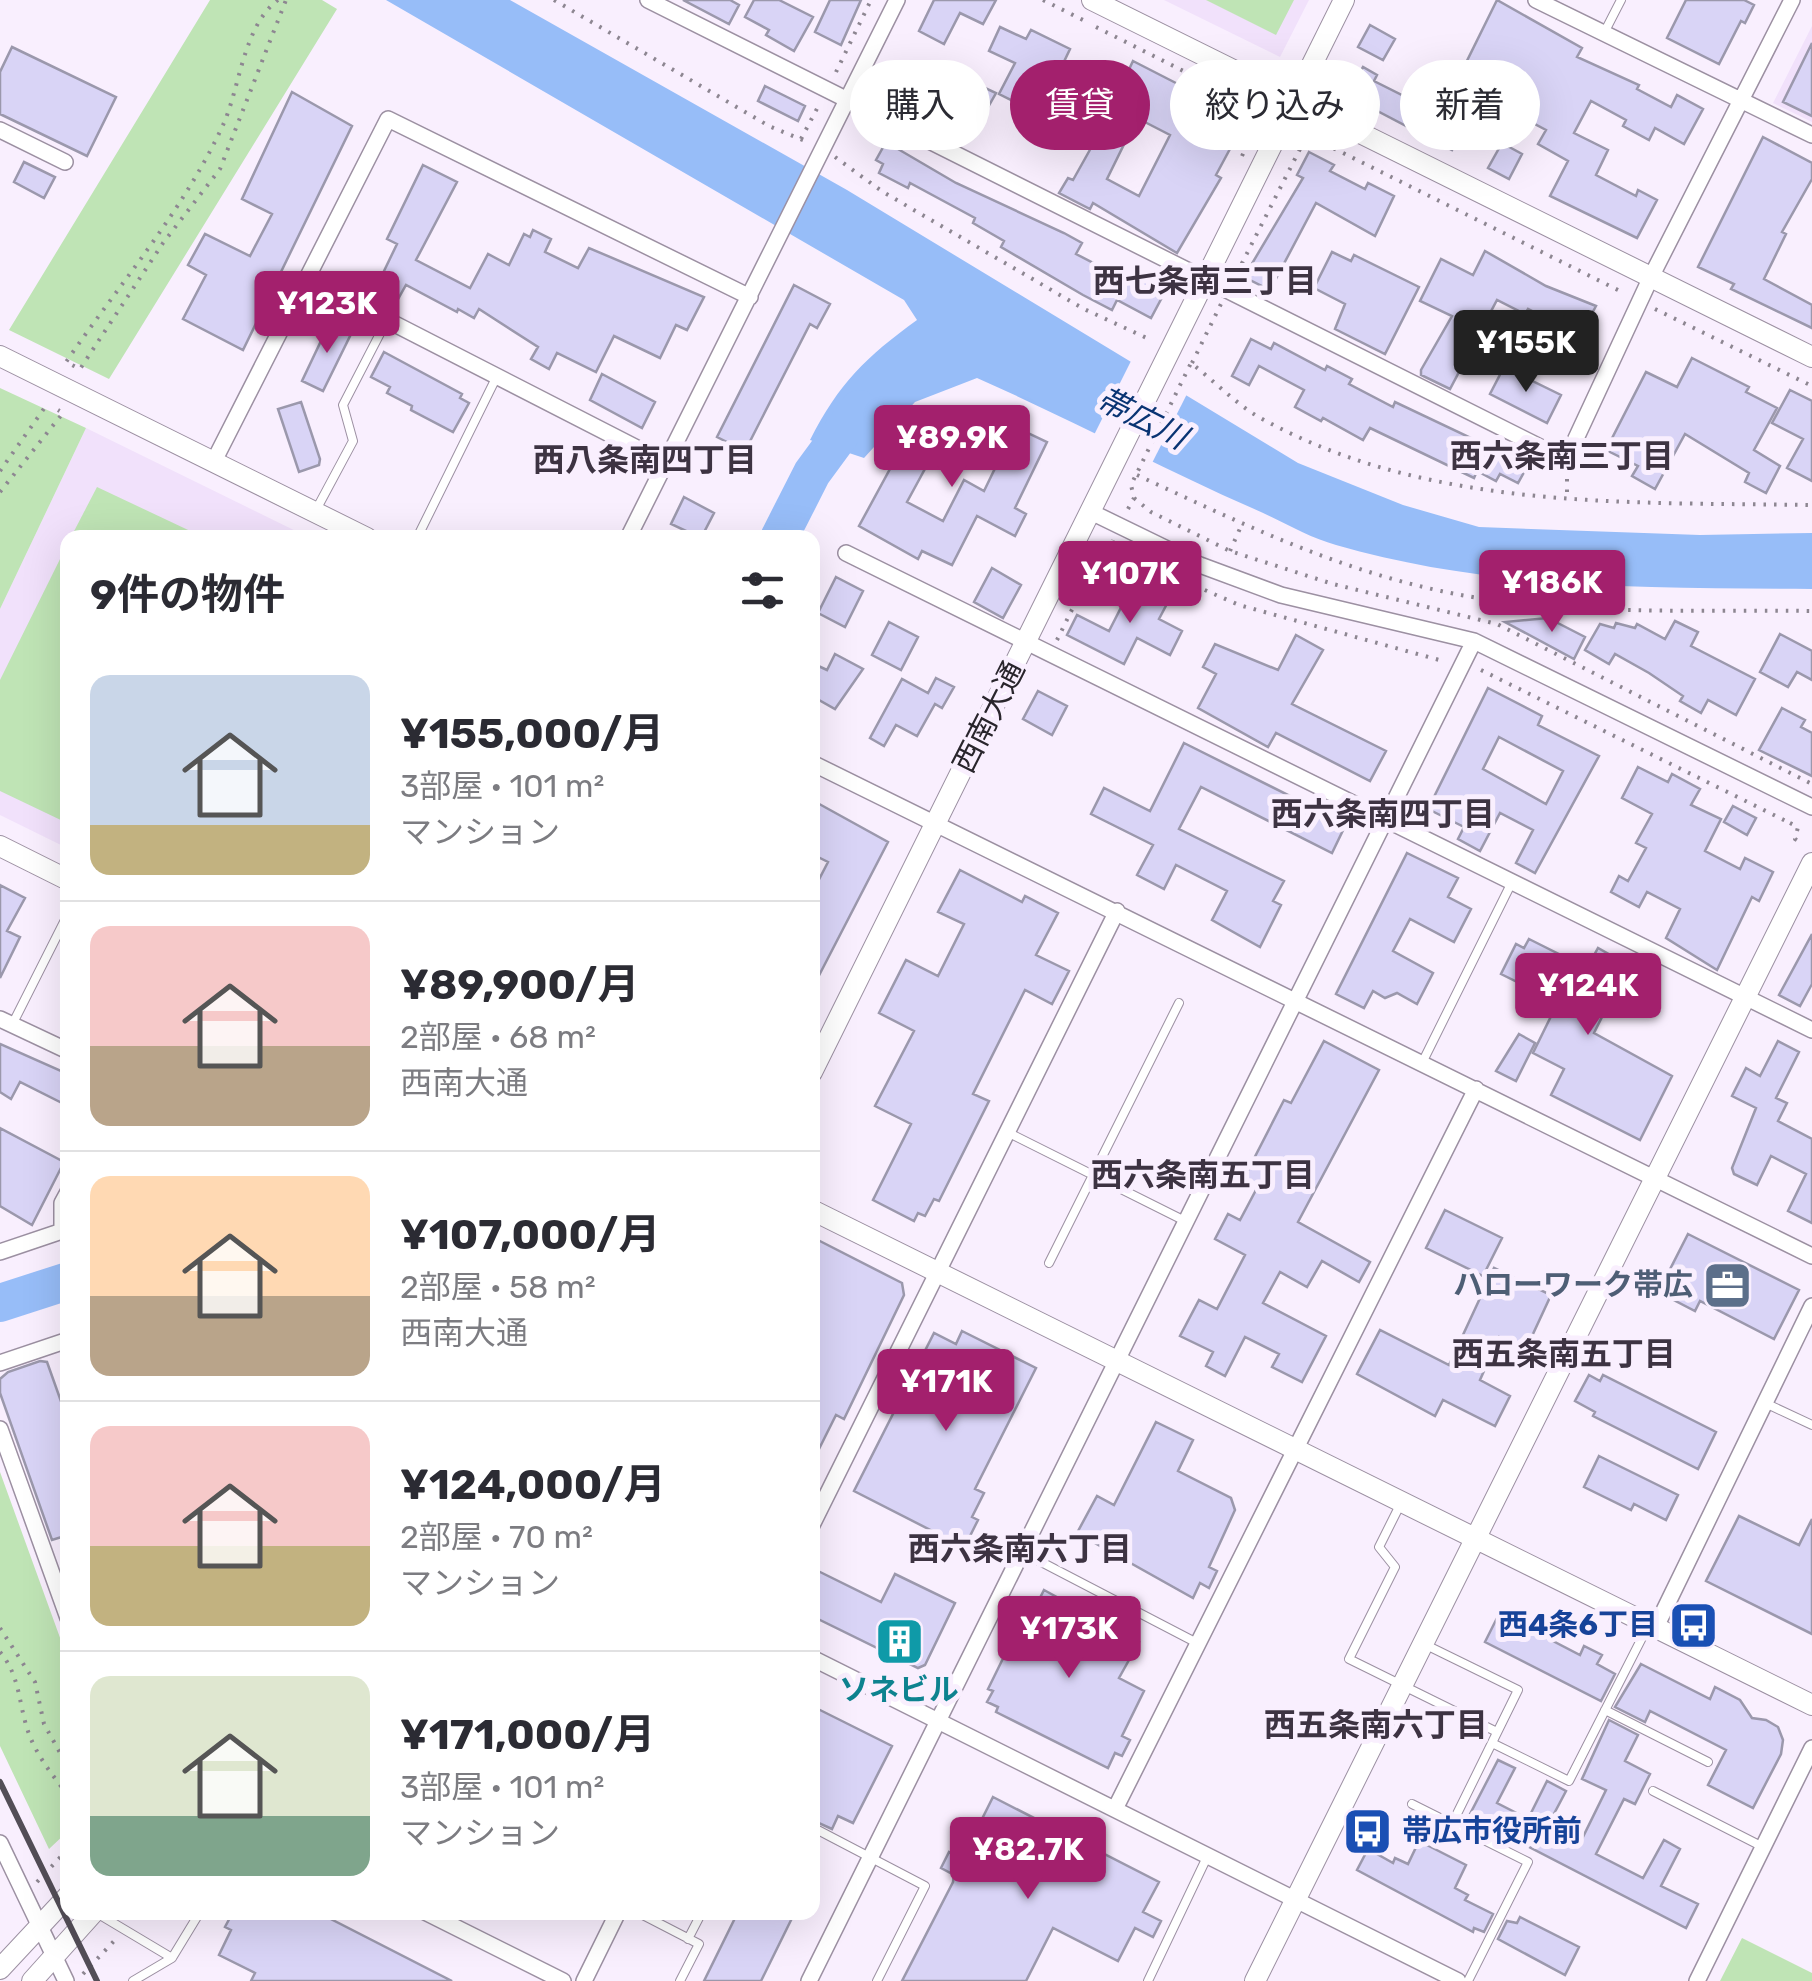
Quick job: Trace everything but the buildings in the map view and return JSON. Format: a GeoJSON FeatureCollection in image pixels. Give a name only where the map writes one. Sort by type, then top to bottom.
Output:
{"type":"FeatureCollection","features":[{"type":"Feature","properties":{"kind":"street"},"geometry":{"type":"LineString","coordinates":[[648,0],[1566,460],[1640,301],[1792,0]]}},
{"type":"Feature","properties":{"kind":"street"},"geometry":{"type":"LineString","coordinates":[[632,530],[898,0]]}},
{"type":"Feature","properties":{"kind":"street"},"geometry":{"type":"LineString","coordinates":[[1092,0],[1213,60]]}},
{"type":"Feature","properties":{"kind":"street","name":"西南大通"},"geometry":{"type":"LineString","coordinates":[[1314,60],[1344,0]]}},
{"type":"Feature","properties":{"kind":"street"},"geometry":{"type":"LineString","coordinates":[[1536,0],[1812,135]]}},
{"type":"Feature","properties":{"kind":"street"},"geometry":{"type":"LineString","coordinates":[[214,460],[388,119],[750,297]]}},
{"type":"Feature","properties":{"kind":"street"},"geometry":{"type":"LineString","coordinates":[[0,130],[65,162]]}},
{"type":"Feature","properties":{"kind":"street"},"geometry":{"type":"LineString","coordinates":[[1380,143],[1812,357]]}},
{"type":"Feature","properties":{"kind":"street","name":"西南大通"},"geometry":{"type":"LineString","coordinates":[[820,1056],[1270,150]]}},
{"type":"Feature","properties":{"kind":"street"},"geometry":{"type":"LineString","coordinates":[[307,280],[666,463]]}},
{"type":"Feature","properties":{"kind":"street"},"geometry":{"type":"LineString","coordinates":[[0,356],[351,530]]}},
{"type":"Feature","properties":{"kind":"street"},"geometry":{"type":"LineString","coordinates":[[1091,512],[1200,565],[1281,595],[1474,641],[1812,806]]}},
{"type":"Feature","properties":{"kind":"street"},"geometry":{"type":"LineString","coordinates":[[846,552],[1812,1030]]}},
{"type":"Feature","properties":{"kind":"street"},"geometry":{"type":"LineString","coordinates":[[809,1981],[1474,641]]}},
{"type":"Feature","properties":{"kind":"street"},"geometry":{"type":"LineString","coordinates":[[820,768],[1117,910],[1812,1256]]}},
{"type":"Feature","properties":{"kind":"street"},"geometry":{"type":"LineString","coordinates":[[0,846],[60,876]]}},
{"type":"Feature","properties":{"kind":"street"},"geometry":{"type":"LineString","coordinates":[[1255,1981],[1812,863]]}},
{"type":"Feature","properties":{"kind":"street"},"geometry":{"type":"LineString","coordinates":[[820,1509],[1117,910]]}},
{"type":"Feature","properties":{"kind":"street"},"geometry":{"type":"LineString","coordinates":[[6,1022],[60,1047]]}},
{"type":"Feature","properties":{"kind":"street"},"geometry":{"type":"LineString","coordinates":[[1115,1809],[1299,1449],[1476,1089]]}},
{"type":"Feature","properties":{"kind":"street"},"geometry":{"type":"LineString","coordinates":[[820,1214],[1812,1705]]}},
{"type":"Feature","properties":{"kind":"street"},"geometry":{"type":"LineString","coordinates":[[0,1252],[60,1232]]}},
{"type":"Feature","properties":{"kind":"street"},"geometry":{"type":"LineString","coordinates":[[1653,1625],[1812,1306]]}},
{"type":"Feature","properties":{"kind":"street"},"geometry":{"type":"LineString","coordinates":[[0,1363],[60,1343]]}},
{"type":"Feature","properties":{"kind":"street"},"geometry":{"type":"LineString","coordinates":[[0,1430],[60,1599]]}},
{"type":"Feature","properties":{"kind":"street"},"geometry":{"type":"LineString","coordinates":[[51,1578],[60,1572]]}},
{"type":"Feature","properties":{"kind":"street"},"geometry":{"type":"LineString","coordinates":[[820,1662],[1458,1981]]}},
{"type":"Feature","properties":{"kind":"street"},"geometry":{"type":"LineString","coordinates":[[1697,1981],[1812,1748]]}},
{"type":"Feature","properties":{"kind":"street"},"geometry":{"type":"LineString","coordinates":[[0,1843],[66,1981]]}},
{"type":"Feature","properties":{"kind":"street"},"geometry":{"type":"LineString","coordinates":[[0,1969],[60,1904]]}},
{"type":"Feature","properties":{"kind":"street"},"geometry":{"type":"LineString","coordinates":[[32,1981],[88,1920]]}},
{"type":"Feature","properties":{"kind":"street"},"geometry":{"type":"LineString","coordinates":[[441,1920],[562,1981]]}},
{"type":"Feature","properties":{"kind":"street"},"geometry":{"type":"LineString","coordinates":[[584,1981],[614,1920]]}},
{"type":"Feature","properties":{"kind":"lane"},"geometry":{"type":"LineString","coordinates":[[1604,34],[1621,0]]}},
{"type":"Feature","properties":{"kind":"lane"},"geometry":{"type":"LineString","coordinates":[[315,512],[353,440],[343,405],[387,320]]}},
{"type":"Feature","properties":{"kind":"lane"},"geometry":{"type":"LineString","coordinates":[[421,530],[497,376]]}},
{"type":"Feature","properties":{"kind":"lane"},"geometry":{"type":"LineString","coordinates":[[1422,1062],[1512,882]]}},
{"type":"Feature","properties":{"kind":"lane"},"geometry":{"type":"LineString","coordinates":[[6,1022],[60,928]]}},
{"type":"Feature","properties":{"kind":"lane"},"geometry":{"type":"LineString","coordinates":[[1050,1263],[1178,1003]]}},
{"type":"Feature","properties":{"kind":"lane"},"geometry":{"type":"LineString","coordinates":[[1006,1132],[1186,1221]]}},
{"type":"Feature","properties":{"kind":"lane"},"geometry":{"type":"LineString","coordinates":[[1765,1403],[1812,1426]]}},
{"type":"Feature","properties":{"kind":"lane"},"geometry":{"type":"LineString","coordinates":[[1402,1501],[1378,1547],[1395,1567],[1349,1659],[1497,1732]]}},
{"type":"Feature","properties":{"kind":"lane"},"geometry":{"type":"LineString","coordinates":[[1022,1552],[1199,1644]]}},
{"type":"Feature","properties":{"kind":"lane"},"geometry":{"type":"LineString","coordinates":[[1492,1742],[1569,1782],[1653,1625]]}},
{"type":"Feature","properties":{"kind":"lane"},"geometry":{"type":"LineString","coordinates":[[1424,1644],[1518,1690],[1452,1824]]}},
{"type":"Feature","properties":{"kind":"lane"},"geometry":{"type":"LineString","coordinates":[[1605,1710],[1708,1762]]}},
{"type":"Feature","properties":{"kind":"lane"},"geometry":{"type":"LineString","coordinates":[[1652,1791],[1763,1847]]}},
{"type":"Feature","properties":{"kind":"lane"},"geometry":{"type":"LineString","coordinates":[[1412,1804],[1528,1862],[1468,1981]]}},
{"type":"Feature","properties":{"kind":"lane"},"geometry":{"type":"LineString","coordinates":[[820,1831],[926,1886],[877,1981]]}},
{"type":"Feature","properties":{"kind":"lane"},"geometry":{"type":"LineString","coordinates":[[1148,1981],[1208,1855]]}},
{"type":"Feature","properties":{"kind":"lane"},"geometry":{"type":"LineString","coordinates":[[108,1920],[172,1958]]}},
{"type":"Feature","properties":{"kind":"lane"},"geometry":{"type":"LineString","coordinates":[[133,1981],[172,1958],[195,1920]]}},
{"type":"Feature","properties":{"kind":"lane"},"geometry":{"type":"LineString","coordinates":[[652,1920],[699,1944],[680,1981]]}},
{"type":"Feature","properties":{"kind":"lane"},"geometry":{"type":"LineString","coordinates":[[688,1939],[698,1920]]}},
{"type":"Feature","properties":{"kind":"path"},"geometry":{"type":"LineString","coordinates":[[278,0],[252,39],[223,125],[200,166],[66,362],[80,369],[163,243],[220,169],[286,0]]}},
{"type":"Feature","properties":{"kind":"path"},"geometry":{"type":"LineString","coordinates":[[554,0],[769,126],[801,140],[1084,309],[1151,339],[1146,350]]}},
{"type":"Feature","properties":{"kind":"path"},"geometry":{"type":"LineString","coordinates":[[801,140],[871,0]]}},
{"type":"Feature","properties":{"kind":"path"},"geometry":{"type":"LineString","coordinates":[[1043,0],[1170,64]]}},
{"type":"Feature","properties":{"kind":"path"},"geometry":{"type":"LineString","coordinates":[[1051,653],[1094,565],[1107,554],[1134,498],[1131,485],[1299,150]]}},
{"type":"Feature","properties":{"kind":"path"},"geometry":{"type":"LineString","coordinates":[[1338,150],[1812,386]]}},
{"type":"Feature","properties":{"kind":"path"},"geometry":{"type":"LineString","coordinates":[[1191,364],[1255,414],[1354,456],[1472,489],[1567,499],[1812,504]]}},
{"type":"Feature","properties":{"kind":"path"},"geometry":{"type":"LineString","coordinates":[[0,470],[46,402],[63,413],[0,492]]}},
{"type":"Feature","properties":{"kind":"path"},"geometry":{"type":"LineString","coordinates":[[1566,460],[1567,499]]}},
{"type":"Feature","properties":{"kind":"path"},"geometry":{"type":"LineString","coordinates":[[1137,474],[1242,524],[1371,574],[1444,592],[1548,606],[1812,611]]}},
{"type":"Feature","properties":{"kind":"path"},"geometry":{"type":"LineString","coordinates":[[1230,551],[1242,524]]}},
{"type":"Feature","properties":{"kind":"path"},"geometry":{"type":"LineString","coordinates":[[0,1628],[35,1682],[44,1724],[60,1753]]}},
{"type":"Feature","properties":{"kind":"path"},"geometry":{"type":"LineString","coordinates":[[0,1652],[11,1665],[22,1695],[28,1732],[60,1782]]}},
{"type":"Feature","properties":{"kind":"path"},"geometry":{"type":"LineString","coordinates":[[24,1896],[60,1858]]}},
{"type":"Feature","properties":{"kind":"path"},"geometry":{"type":"LineString","coordinates":[[77,1981],[125,1930]]}},
{"type":"Feature","properties":{"kind":"shaded area"},"geometry":{"type":"Polygon","coordinates":[[[1164,0],[1309,0],[1280,57],[1164,0]]]}},
{"type":"Feature","properties":{"kind":"shaded area"},"geometry":{"type":"Polygon","coordinates":[[[1812,26],[1812,122],[1773,103],[1812,26]]]}},
{"type":"Feature","properties":{"kind":"shaded area"},"geometry":{"type":"Polygon","coordinates":[[[86,428],[294,530],[60,530],[60,845],[0,815],[0,609],[86,428]]]}},
{"type":"Feature","properties":{"kind":"green space"},"geometry":{"type":"Polygon","coordinates":[[[210,0],[322,0],[337,9],[109,379],[9,330],[210,0]]]}},
{"type":"Feature","properties":{"kind":"green space"},"geometry":{"type":"Polygon","coordinates":[[[1206,0],[1294,0],[1276,35],[1206,0]]]}},
{"type":"Feature","properties":{"kind":"green space"},"geometry":{"type":"Polygon","coordinates":[[[0,388],[86,428],[0,609],[0,388]]]}},
{"type":"Feature","properties":{"kind":"green space"},"geometry":{"type":"Polygon","coordinates":[[[97,487],[188,530],[75,530],[97,487]]]}},
{"type":"Feature","properties":{"kind":"green space"},"geometry":{"type":"Polygon","coordinates":[[[60,559],[60,820],[0,791],[0,680],[60,559]]]}},
{"type":"Feature","properties":{"kind":"green space"},"geometry":{"type":"Polygon","coordinates":[[[0,1472],[60,1638],[60,1839],[49,1849],[0,1746],[0,1472]]]}},
{"type":"Feature","properties":{"kind":"green space"},"geometry":{"type":"Polygon","coordinates":[[[1742,1938],[1812,1973],[1812,1981],[1720,1981],[1742,1938]]]}},
{"type":"Feature","properties":{"kind":"water","name":"帯広川"},"geometry":{"type":"Polygon","coordinates":[[[386,0],[510,0],[847,190],[1298,463],[1403,505],[1479,527],[1700,535],[1812,533],[1812,589],[1572,584],[1395,560],[1304,533],[977,378],[915,402],[864,458],[810,440],[855,372],[917,320],[904,300],[386,0]]]}},
{"type":"Feature","properties":{"kind":"pier"},"geometry":{"type":"Polygon","coordinates":[[[1133,357],[1188,392],[1150,467],[1093,437],[1133,357]]]}},
{"type":"Feature","properties":{"kind":"waterway"},"geometry":{"type":"LineString","coordinates":[[783,530],[812,473],[859,409]]}},
{"type":"Feature","properties":{"kind":"waterway"},"geometry":{"type":"LineString","coordinates":[[0,1303],[60,1284]]}},
{"type":"Feature","properties":{"kind":"railway"},"geometry":{"type":"LineString","coordinates":[[0,1782],[60,1905]]}},
{"type":"Feature","properties":{"kind":"railway"},"geometry":{"type":"LineString","coordinates":[[67,1920],[97,1981]]}},
{"type":"Feature","properties":{"kind":"place","name":"ハローワーク帯広"},"geometry":{"type":"Point","coordinates":[1728,1285]}},
{"type":"Feature","properties":{"kind":"place","name":"西4条6丁目"},"geometry":{"type":"Point","coordinates":[1693,1625]}},
{"type":"Feature","properties":{"kind":"place","name":"ソネビル"},"geometry":{"type":"Point","coordinates":[899,1641]}},
{"type":"Feature","properties":{"kind":"place","name":"帯広市役所前"},"geometry":{"type":"Point","coordinates":[1367,1831]}},
{"type":"Feature","properties":{"kind":"district","name":"西七条南三丁目"},"geometry":{"type":"Point","coordinates":[1205,281]}},
{"type":"Feature","properties":{"kind":"district","name":"西六条南三丁目"},"geometry":{"type":"Point","coordinates":[1562,456]}},
{"type":"Feature","properties":{"kind":"district","name":"西八条南四丁目"},"geometry":{"type":"Point","coordinates":[645,460]}},
{"type":"Feature","properties":{"kind":"district","name":"西六条南四丁目"},"geometry":{"type":"Point","coordinates":[1383,814]}},
{"type":"Feature","properties":{"kind":"district","name":"西六条南五丁目"},"geometry":{"type":"Point","coordinates":[1203,1175]}},
{"type":"Feature","properties":{"kind":"district","name":"西五条南五丁目"},"geometry":{"type":"Point","coordinates":[1564,1354]}},
{"type":"Feature","properties":{"kind":"district","name":"西六条南六丁目"},"geometry":{"type":"Point","coordinates":[1020,1549]}},
{"type":"Feature","properties":{"kind":"district","name":"西五条南六丁目"},"geometry":{"type":"Point","coordinates":[1376,1725]}}]}
